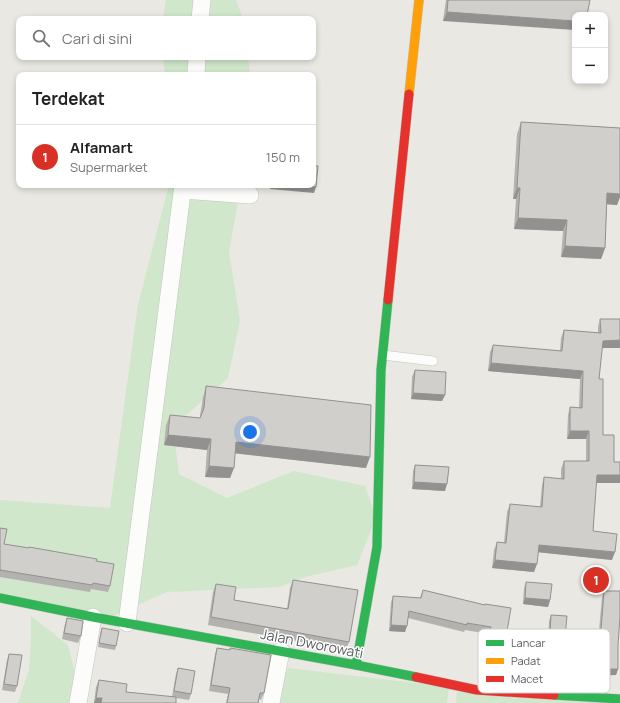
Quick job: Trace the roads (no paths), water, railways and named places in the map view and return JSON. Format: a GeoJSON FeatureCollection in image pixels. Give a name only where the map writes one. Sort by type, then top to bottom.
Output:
{"type":"FeatureCollection","features":[{"type":"Feature","properties":{"kind":"street"},"geometry":{"type":"LineString","coordinates":[[200,16],[202,0]]}},
{"type":"Feature","properties":{"kind":"street"},"geometry":{"type":"LineString","coordinates":[[356,665],[377,547],[381,377],[419,0]]}},
{"type":"Feature","properties":{"kind":"street"},"geometry":{"type":"LineString","coordinates":[[196,72],[197,60]]}},
{"type":"Feature","properties":{"kind":"street"},"geometry":{"type":"LineString","coordinates":[[127,623],[183,188]]}},
{"type":"Feature","properties":{"kind":"street"},"geometry":{"type":"LineString","coordinates":[[191,188],[250,195]]}},
{"type":"Feature","properties":{"kind":"street","name":"Jalan Dworowati"},"geometry":{"type":"LineString","coordinates":[[0,598],[93,617],[356,665],[475,696],[620,699]]}},
{"type":"Feature","properties":{"kind":"street"},"geometry":{"type":"LineString","coordinates":[[78,703],[93,617]]}},
{"type":"Feature","properties":{"kind":"street"},"geometry":{"type":"LineString","coordinates":[[271,703],[281,651]]}},
{"type":"Feature","properties":{"kind":"lane"},"geometry":{"type":"LineString","coordinates":[[383,355],[433,361]]}},
{"type":"Feature","properties":{"kind":"place","name":"Alfamart"},"geometry":{"type":"Point","coordinates":[596,580]}}]}
